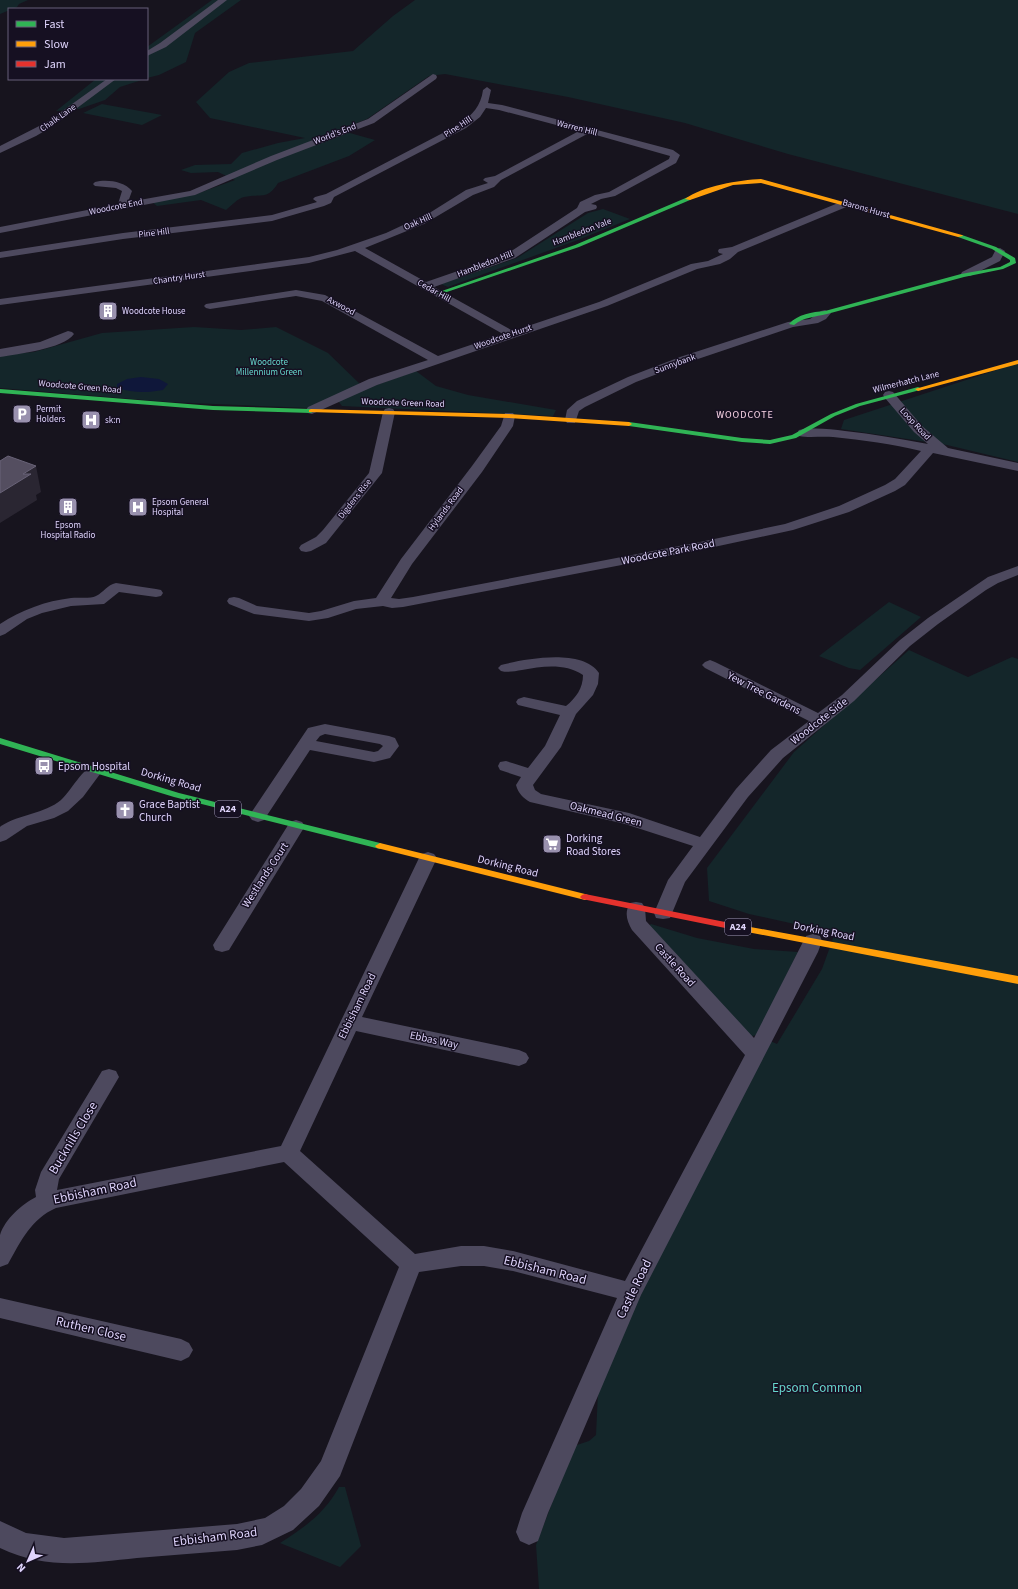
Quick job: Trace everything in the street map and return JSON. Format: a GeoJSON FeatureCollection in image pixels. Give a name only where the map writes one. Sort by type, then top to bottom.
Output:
{"type":"FeatureCollection","features":[{"type":"Feature","properties":{"kind":"main road","name":"Barons Hurst"},"geometry":{"type":"LineString","coordinates":[[731,183],[749,180],[769,182],[948,232],[1000,251]]}},
{"type":"Feature","properties":{"kind":"main road","name":"Hambledon Vale"},"geometry":{"type":"LineString","coordinates":[[439,293],[577,246],[697,195],[731,183]]}},
{"type":"Feature","properties":{"kind":"main road","name":"Sunnybank"},"geometry":{"type":"LineString","coordinates":[[825,313],[966,274],[992,270],[1014,263],[1015,258],[1000,251]]}},
{"type":"Feature","properties":{"kind":"main road","name":"Wilmerhatch Lane"},"geometry":{"type":"LineString","coordinates":[[803,433],[833,415],[858,405],[889,395],[1018,362]]}},
{"type":"Feature","properties":{"kind":"main road","name":"Woodcote Green Road"},"geometry":{"type":"LineString","coordinates":[[0,391],[189,407],[509,416],[623,423],[752,441],[770,442],[786,440],[803,433]]}},
{"type":"Feature","properties":{"kind":"main road","name":"Dorking Road"},"geometry":{"type":"LineString","coordinates":[[0,741],[177,795],[296,826],[636,908],[1018,980]]}},
{"type":"Feature","properties":{"kind":"street"},"geometry":{"type":"LineString","coordinates":[[148,53],[163,45],[223,0]]}},
{"type":"Feature","properties":{"kind":"street","name":"World's End"},"geometry":{"type":"LineString","coordinates":[[230,178],[274,158],[371,121],[433,77]]}},
{"type":"Feature","properties":{"kind":"street","name":"Chalk Lane"},"geometry":{"type":"LineString","coordinates":[[0,150],[50,124],[111,80]]}},
{"type":"Feature","properties":{"kind":"street"},"geometry":{"type":"LineString","coordinates":[[484,105],[487,90]]}},
{"type":"Feature","properties":{"kind":"street","name":"Warren Hill"},"geometry":{"type":"LineString","coordinates":[[484,105],[499,107],[670,152]]}},
{"type":"Feature","properties":{"kind":"street","name":"Pine Hill"},"geometry":{"type":"LineString","coordinates":[[0,255],[123,236],[272,218],[292,214],[307,207],[325,203],[328,201],[329,196],[463,126],[479,112],[484,105]]}},
{"type":"Feature","properties":{"kind":"street","name":"Oak Hill"},"geometry":{"type":"LineString","coordinates":[[357,248],[425,219],[475,190],[487,188],[494,184],[498,178],[588,130]]}},
{"type":"Feature","properties":{"kind":"street","name":"Hambledon Hill"},"geometry":{"type":"LineString","coordinates":[[425,286],[511,256],[581,210],[605,203],[610,200],[612,194],[673,161],[675,155],[670,152]]}},
{"type":"Feature","properties":{"kind":"street","name":"Woodcote End"},"geometry":{"type":"LineString","coordinates":[[0,230],[192,193],[230,178]]}},
{"type":"Feature","properties":{"kind":"street"},"geometry":{"type":"LineString","coordinates":[[98,184],[117,185],[125,189],[127,192],[122,206]]}},
{"type":"Feature","properties":{"kind":"street","name":"Woodcote Hurst"},"geometry":{"type":"LineString","coordinates":[[312,410],[373,382],[602,304],[696,266],[718,261],[729,256],[734,250],[847,203]]}},
{"type":"Feature","properties":{"kind":"street","name":"Cedar Hill"},"geometry":{"type":"LineString","coordinates":[[357,248],[512,334]]}},
{"type":"Feature","properties":{"kind":"street","name":"Chantry Hurst"},"geometry":{"type":"LineString","coordinates":[[0,302],[309,260],[339,254],[357,248]]}},
{"type":"Feature","properties":{"kind":"street","name":"Sunnybank"},"geometry":{"type":"LineString","coordinates":[[966,274],[996,259],[1000,251]]}},
{"type":"Feature","properties":{"kind":"street","name":"Axwood"},"geometry":{"type":"LineString","coordinates":[[210,306],[296,293],[325,298],[437,360]]}},
{"type":"Feature","properties":{"kind":"street","name":"Sunnybank"},"geometry":{"type":"LineString","coordinates":[[571,420],[573,410],[581,404],[641,376],[792,324],[808,323],[819,320],[825,313]]}},
{"type":"Feature","properties":{"kind":"street"},"geometry":{"type":"LineString","coordinates":[[0,353],[40,346],[56,341],[68,334]]}},
{"type":"Feature","properties":{"kind":"street","name":"Loop Road"},"geometry":{"type":"LineString","coordinates":[[889,395],[936,450]]}},
{"type":"Feature","properties":{"kind":"street","name":"Digdens Rise"},"geometry":{"type":"LineString","coordinates":[[306,548],[321,540],[328,533],[375,473],[389,412]]}},
{"type":"Feature","properties":{"kind":"street","name":"Hylands Road"},"geometry":{"type":"LineString","coordinates":[[385,601],[384,596],[406,562],[507,426],[509,416]]}},
{"type":"Feature","properties":{"kind":"street"},"geometry":{"type":"LineString","coordinates":[[803,433],[853,435],[1018,467]]}},
{"type":"Feature","properties":{"kind":"street","name":"Woodcote Park Road"},"geometry":{"type":"LineString","coordinates":[[234,601],[254,610],[309,617],[323,615],[354,605],[385,601],[397,604],[736,539],[788,527],[844,509],[900,482],[936,450]]}},
{"type":"Feature","properties":{"kind":"street","name":"Woodcote Side"},"geometry":{"type":"LineString","coordinates":[[663,913],[677,880],[742,793],[777,754],[848,698],[905,643],[928,625],[981,587],[993,580],[1018,570]]}},
{"type":"Feature","properties":{"kind":"street"},"geometry":{"type":"LineString","coordinates":[[0,631],[22,616],[52,605],[71,602],[99,601],[116,587],[156,593]]}},
{"type":"Feature","properties":{"kind":"street","name":"Oakmead Green"},"geometry":{"type":"LineString","coordinates":[[506,668],[563,662],[586,669],[591,673],[591,678],[583,698],[579,705],[570,712],[554,748],[524,785],[525,790],[536,798],[629,819],[704,844]]}},
{"type":"Feature","properties":{"kind":"street","name":"Yew Tree Gardens"},"geometry":{"type":"LineString","coordinates":[[710,665],[819,720]]}},
{"type":"Feature","properties":{"kind":"street"},"geometry":{"type":"LineString","coordinates":[[524,702],[570,712]]}},
{"type":"Feature","properties":{"kind":"street"},"geometry":{"type":"LineString","coordinates":[[258,816],[307,744]]}},
{"type":"Feature","properties":{"kind":"street"},"geometry":{"type":"LineString","coordinates":[[506,766],[531,775]]}},
{"type":"Feature","properties":{"kind":"street"},"geometry":{"type":"LineString","coordinates":[[0,836],[16,823],[56,811],[63,807],[69,802],[95,770]]}},
{"type":"Feature","properties":{"kind":"street","name":"Westlands Court"},"geometry":{"type":"LineString","coordinates":[[222,945],[296,826]]}},
{"type":"Feature","properties":{"kind":"street","name":"Ebbisham Road"},"geometry":{"type":"LineString","coordinates":[[0,1257],[16,1228],[28,1213],[48,1201],[71,1195],[288,1153],[428,858]]}},
{"type":"Feature","properties":{"kind":"street","name":"Castle Road"},"geometry":{"type":"LineString","coordinates":[[636,908],[636,919],[639,925],[755,1053]]}},
{"type":"Feature","properties":{"kind":"street","name":"Castle Road"},"geometry":{"type":"LineString","coordinates":[[529,1532],[535,1513],[631,1292],[809,952],[813,941]]}},
{"type":"Feature","properties":{"kind":"street","name":"Ebbas Way"},"geometry":{"type":"LineString","coordinates":[[350,1022],[519,1058]]}},
{"type":"Feature","properties":{"kind":"street","name":"Bucknills Close"},"geometry":{"type":"LineString","coordinates":[[48,1201],[46,1190],[49,1178],[109,1077]]}},
{"type":"Feature","properties":{"kind":"street"},"geometry":{"type":"LineString","coordinates":[[288,1153],[411,1264]]}},
{"type":"Feature","properties":{"kind":"street","name":"Ebbisham Road"},"geometry":{"type":"LineString","coordinates":[[0,1534],[24,1546],[49,1551],[73,1551],[237,1537],[262,1532],[284,1521],[304,1506],[318,1489],[331,1468],[411,1264],[461,1256],[484,1256],[513,1261],[631,1292]]}},
{"type":"Feature","properties":{"kind":"street","name":"Ruthen Close"},"geometry":{"type":"LineString","coordinates":[[0,1308],[181,1350]]}},
{"type":"Feature","properties":{"kind":"green space"},"geometry":{"type":"Polygon","coordinates":[[[0,0],[28,0],[15,8],[8,8],[8,11],[0,14],[0,0]]]}},
{"type":"Feature","properties":{"kind":"green space"},"geometry":{"type":"Polygon","coordinates":[[[212,0],[241,0],[195,33],[186,62],[159,75],[148,78],[148,46],[212,0]]]}},
{"type":"Feature","properties":{"kind":"green space"},"geometry":{"type":"Polygon","coordinates":[[[415,0],[1018,0],[1018,214],[788,154],[685,123],[568,97],[445,74],[429,76],[367,119],[339,130],[375,140],[349,156],[278,183],[274,189],[267,194],[242,198],[237,200],[226,210],[201,200],[157,206],[152,202],[196,194],[235,180],[218,172],[191,173],[181,170],[195,165],[231,164],[242,153],[278,143],[305,138],[210,118],[196,102],[229,72],[249,63],[353,51],[393,16],[415,0]]]}},
{"type":"Feature","properties":{"kind":"green space"},"geometry":{"type":"Polygon","coordinates":[[[95,80],[142,80],[120,87],[105,100],[79,109],[56,111],[95,80]]]}},
{"type":"Feature","properties":{"kind":"green space"},"geometry":{"type":"Polygon","coordinates":[[[102,104],[162,115],[142,125],[83,113],[102,104]]]}},
{"type":"Feature","properties":{"kind":"green space"},"geometry":{"type":"Polygon","coordinates":[[[603,209],[630,219],[578,240],[448,287],[441,284],[517,258],[588,213],[603,209]]]}},
{"type":"Feature","properties":{"kind":"green space","name":"Woodcote Millennium Green"},"geometry":{"type":"Polygon","coordinates":[[[194,327],[241,330],[276,327],[328,353],[363,387],[309,408],[168,402],[0,388],[0,355],[34,352],[102,333],[194,327]]]}},
{"type":"Feature","properties":{"kind":"green space"},"geometry":{"type":"Polygon","coordinates":[[[1018,363],[1018,462],[947,445],[841,429],[844,420],[1018,363]]]}},
{"type":"Feature","properties":{"kind":"green space"},"geometry":{"type":"Polygon","coordinates":[[[416,371],[436,386],[468,395],[556,410],[553,416],[342,406],[338,401],[362,390],[416,371]]]}},
{"type":"Feature","properties":{"kind":"green space"},"geometry":{"type":"Polygon","coordinates":[[[889,602],[921,617],[860,670],[849,668],[819,656],[889,602]]]}},
{"type":"Feature","properties":{"kind":"green space","name":"Epsom Common"},"geometry":{"type":"Polygon","coordinates":[[[909,650],[968,677],[1012,657],[1018,659],[1018,1589],[539,1589],[536,1545],[574,1446],[589,1441],[596,1435],[598,1392],[637,1297],[768,1040],[777,1044],[822,969],[835,933],[749,914],[709,901],[707,868],[794,752],[909,650]]]}},
{"type":"Feature","properties":{"kind":"green space"},"geometry":{"type":"Polygon","coordinates":[[[651,924],[697,938],[754,949],[798,952],[757,1035],[748,1037],[648,927],[651,924]]]}},
{"type":"Feature","properties":{"kind":"green space"},"geometry":{"type":"Polygon","coordinates":[[[339,1487],[345,1487],[361,1546],[340,1567],[280,1543],[313,1519],[327,1505],[339,1487]]]}},
{"type":"Feature","properties":{"kind":"water"},"geometry":{"type":"Polygon","coordinates":[[[141,377],[159,379],[168,384],[163,390],[151,392],[134,392],[117,388],[117,384],[127,379],[141,377]]]}},
{"type":"Feature","properties":{"kind":"building"},"geometry":{"type":"Polygon","coordinates":[[[8,456],[36,466],[23,474],[31,474],[0,493],[0,461],[8,456]]]}},
{"type":"Feature","properties":{"kind":"traffic: fast"},"geometry":{"type":"LineString","coordinates":[[439,293],[577,246],[688,199]]}},
{"type":"Feature","properties":{"kind":"traffic: fast"},"geometry":{"type":"LineString","coordinates":[[792,324],[807,316],[825,313],[963,275],[1001,268],[1013,263],[1013,259],[994,248],[960,236]]}},
{"type":"Feature","properties":{"kind":"traffic: fast"},"geometry":{"type":"LineString","coordinates":[[629,424],[742,440],[770,442],[794,437],[833,415],[858,405],[918,389]]}},
{"type":"Feature","properties":{"kind":"traffic: fast"},"geometry":{"type":"LineString","coordinates":[[0,391],[213,408],[311,411]]}},
{"type":"Feature","properties":{"kind":"traffic: fast"},"geometry":{"type":"LineString","coordinates":[[0,741],[177,795],[380,846]]}},
{"type":"Feature","properties":{"kind":"traffic: slow"},"geometry":{"type":"LineString","coordinates":[[688,199],[733,184],[761,181],[960,236]]}},
{"type":"Feature","properties":{"kind":"traffic: slow"},"geometry":{"type":"LineString","coordinates":[[918,389],[1018,362]]}},
{"type":"Feature","properties":{"kind":"traffic: slow"},"geometry":{"type":"LineString","coordinates":[[311,411],[509,416],[629,424]]}},
{"type":"Feature","properties":{"kind":"traffic: slow"},"geometry":{"type":"LineString","coordinates":[[380,846],[585,897]]}},
{"type":"Feature","properties":{"kind":"traffic: slow"},"geometry":{"type":"LineString","coordinates":[[745,929],[1018,980]]}},
{"type":"Feature","properties":{"kind":"traffic: jam"},"geometry":{"type":"LineString","coordinates":[[585,897],[745,929]]}},
{"type":"Feature","properties":{"kind":"place","name":"Woodcote House"},"geometry":{"type":"Point","coordinates":[108,311]}},
{"type":"Feature","properties":{"kind":"place","name":"Permit Holders"},"geometry":{"type":"Point","coordinates":[22,414]}},
{"type":"Feature","properties":{"kind":"place","name":"sk:n"},"geometry":{"type":"Point","coordinates":[91,420]}},
{"type":"Feature","properties":{"kind":"place","name":"Epsom Hospital Radio"},"geometry":{"type":"Point","coordinates":[68,507]}},
{"type":"Feature","properties":{"kind":"place","name":"Epsom General Hospital"},"geometry":{"type":"Point","coordinates":[138,507]}},
{"type":"Feature","properties":{"kind":"place","name":"Epsom Hospital"},"geometry":{"type":"Point","coordinates":[44,766]}},
{"type":"Feature","properties":{"kind":"place","name":"Grace Baptist Church"},"geometry":{"type":"Point","coordinates":[125,810]}},
{"type":"Feature","properties":{"kind":"place","name":"Dorking Road Stores"},"geometry":{"type":"Point","coordinates":[552,844]}},
{"type":"Feature","properties":{"kind":"district","name":"WOODCOTE"},"geometry":{"type":"Point","coordinates":[745,415]}}]}
